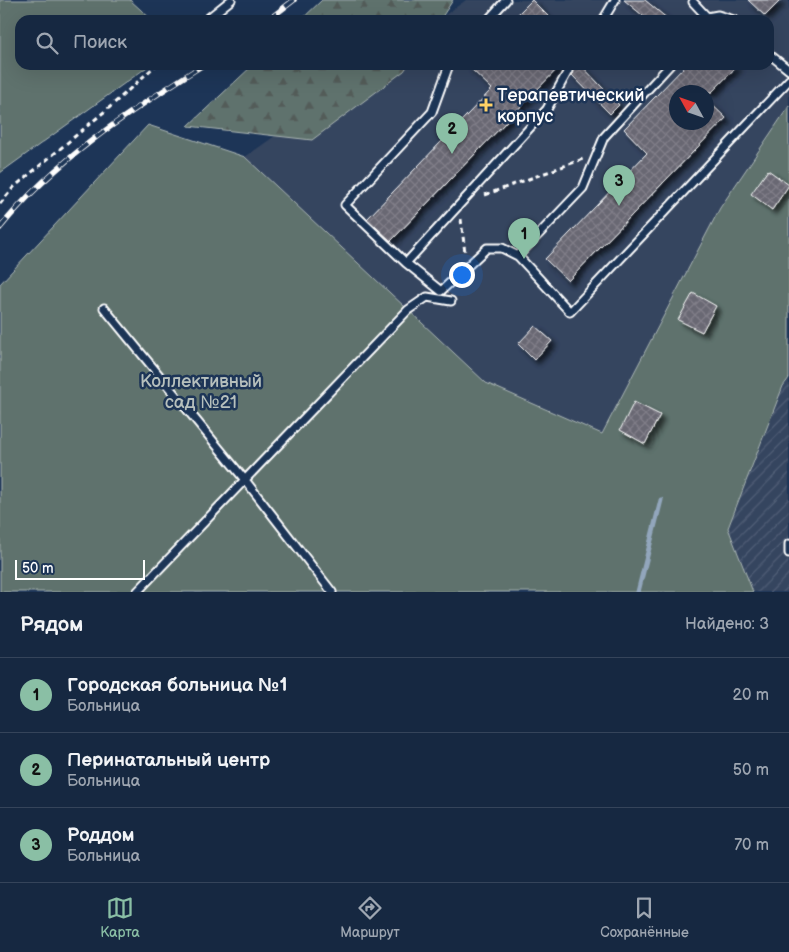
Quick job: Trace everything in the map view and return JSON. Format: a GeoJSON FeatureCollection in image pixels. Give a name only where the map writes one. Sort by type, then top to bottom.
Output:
{"type":"FeatureCollection","features":[{"type":"Feature","properties":{"kind":"lane"},"geometry":{"type":"LineString","coordinates":[[212,15],[230,0]]}},
{"type":"Feature","properties":{"kind":"lane"},"geometry":{"type":"LineString","coordinates":[[492,15],[506,0]]}},
{"type":"Feature","properties":{"kind":"lane"},"geometry":{"type":"LineString","coordinates":[[606,15],[616,0]]}},
{"type":"Feature","properties":{"kind":"lane"},"geometry":{"type":"LineString","coordinates":[[693,2],[704,15]]}},
{"type":"Feature","properties":{"kind":"lane"},"geometry":{"type":"LineString","coordinates":[[774,58],[789,70]]}},
{"type":"Feature","properties":{"kind":"lane"},"geometry":{"type":"LineString","coordinates":[[447,70],[432,112],[345,205],[406,263],[441,291],[487,248],[502,248],[518,256],[570,312],[789,80]]}},
{"type":"Feature","properties":{"kind":"lane"},"geometry":{"type":"LineString","coordinates":[[518,256],[583,188],[604,137],[665,70]]}},
{"type":"Feature","properties":{"kind":"lane"},"geometry":{"type":"LineString","coordinates":[[406,263],[547,109],[568,71]]}},
{"type":"Feature","properties":{"kind":"lane"},"geometry":{"type":"LineString","coordinates":[[137,592],[408,310],[427,297],[451,301]]}},
{"type":"Feature","properties":{"kind":"lane"},"geometry":{"type":"LineString","coordinates":[[104,308],[245,480],[332,592]]}},
{"type":"Feature","properties":{"kind":"lane"},"geometry":{"type":"LineString","coordinates":[[789,544],[789,553]]}},
{"type":"Feature","properties":{"kind":"path"},"geometry":{"type":"LineString","coordinates":[[0,204],[14,188],[151,70]]}},
{"type":"Feature","properties":{"kind":"path"},"geometry":{"type":"LineString","coordinates":[[467,268],[459,204],[598,153]]}},
{"type":"Feature","properties":{"kind":"shaded area"},"geometry":{"type":"Polygon","coordinates":[[[466,0],[789,0],[789,106],[720,208],[602,434],[486,383],[245,157],[368,70],[774,70],[774,15],[445,15],[466,0]]]}},
{"type":"Feature","properties":{"kind":"shaded area"},"geometry":{"type":"Polygon","coordinates":[[[789,378],[789,592],[753,592],[728,528],[783,386],[789,378]]]}},
{"type":"Feature","properties":{"kind":"green space"},"geometry":{"type":"Polygon","coordinates":[[[0,0],[130,0],[146,15],[15,15],[15,70],[143,70],[0,173],[0,0]]]}},
{"type":"Feature","properties":{"kind":"green space"},"geometry":{"type":"Polygon","coordinates":[[[322,0],[453,0],[443,15],[306,15],[322,0]]]}},
{"type":"Feature","properties":{"kind":"green space"},"geometry":{"type":"Polygon","coordinates":[[[248,70],[405,70],[312,140],[188,126],[248,70]]]}},
{"type":"Feature","properties":{"kind":"green space","name":"Коллективный сад №21"},"geometry":{"type":"Polygon","coordinates":[[[789,106],[789,378],[783,386],[728,528],[753,592],[0,592],[0,284],[148,125],[245,157],[486,383],[602,434],[720,208],[789,106]]]}},
{"type":"Feature","properties":{"kind":"building"},"geometry":{"type":"Polygon","coordinates":[[[532,0],[547,15],[517,15],[532,0]]]}},
{"type":"Feature","properties":{"kind":"building"},"geometry":{"type":"Polygon","coordinates":[[[624,0],[645,0],[663,15],[642,15],[624,0]]]}},
{"type":"Feature","properties":{"kind":"building"},"geometry":{"type":"Polygon","coordinates":[[[748,0],[781,0],[766,15],[748,0]]]}},
{"type":"Feature","properties":{"kind":"building"},"geometry":{"type":"Polygon","coordinates":[[[472,70],[556,70],[391,241],[367,219],[492,89],[472,70]]]}},
{"type":"Feature","properties":{"kind":"building"},"geometry":{"type":"Polygon","coordinates":[[[572,70],[586,70],[619,105],[610,114],[572,75],[572,70]]]}},
{"type":"Feature","properties":{"kind":"building"},"geometry":{"type":"Polygon","coordinates":[[[681,70],[733,70],[714,90],[714,85],[669,85],[669,130],[714,130],[714,107],[726,118],[568,281],[545,259],[647,153],[624,129],[681,70]]]}},
{"type":"Feature","properties":{"kind":"building"},"geometry":{"type":"Polygon","coordinates":[[[768,170],[789,185],[772,210],[751,194],[768,170]]]}},
{"type":"Feature","properties":{"kind":"building"},"geometry":{"type":"Polygon","coordinates":[[[693,293],[716,306],[702,332],[678,320],[693,293]]]}},
{"type":"Feature","properties":{"kind":"building"},"geometry":{"type":"Polygon","coordinates":[[[535,326],[552,341],[534,360],[518,344],[535,326]]]}},
{"type":"Feature","properties":{"kind":"building"},"geometry":{"type":"Polygon","coordinates":[[[634,402],[660,415],[645,444],[620,430],[634,402]]]}},
{"type":"Feature","properties":{"kind":"waterway"},"geometry":{"type":"LineString","coordinates":[[638,592],[661,500]]}},
{"type":"Feature","properties":{"kind":"railway"},"geometry":{"type":"LineString","coordinates":[[274,15],[294,0]]}},
{"type":"Feature","properties":{"kind":"railway"},"geometry":{"type":"LineString","coordinates":[[0,228],[22,203],[69,158],[121,119],[195,70]]}},
{"type":"Feature","properties":{"kind":"place","name":"Терапевтический корпус"},"geometry":{"type":"Point","coordinates":[486,105]}},
{"type":"Feature","properties":{"kind":"place","name":"Перинатальный центр"},"geometry":{"type":"Point","coordinates":[452,154]}},
{"type":"Feature","properties":{"kind":"place","name":"Роддом"},"geometry":{"type":"Point","coordinates":[619,206]}},
{"type":"Feature","properties":{"kind":"place","name":"Городская больница №1"},"geometry":{"type":"Point","coordinates":[524,259]}}]}
